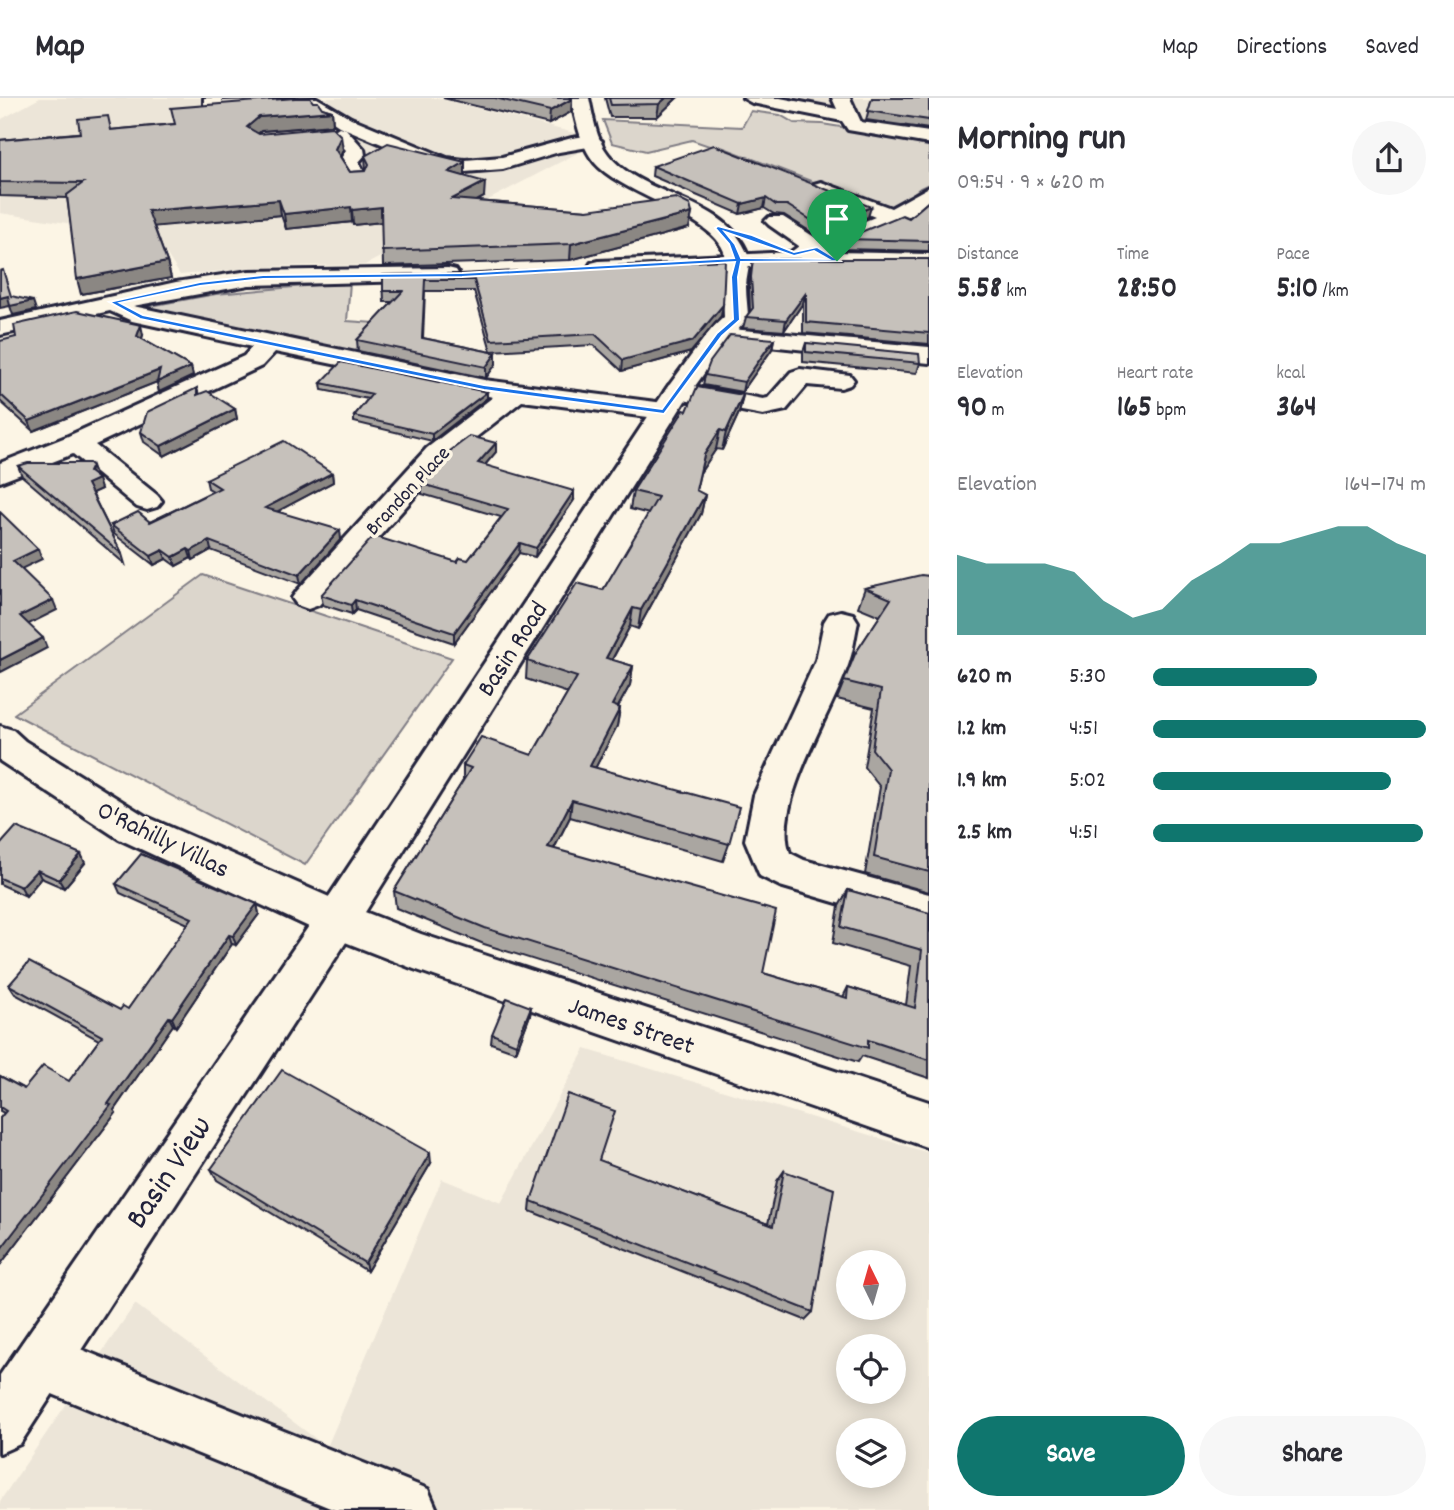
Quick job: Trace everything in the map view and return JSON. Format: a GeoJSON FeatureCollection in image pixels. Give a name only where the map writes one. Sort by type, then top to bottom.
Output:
{"type":"FeatureCollection","features":[{"type":"Feature","properties":{"kind":"street"},"geometry":{"type":"LineString","coordinates":[[213,98],[213,107],[316,103],[360,128],[443,163],[474,168],[500,165],[562,144],[593,141]]}},
{"type":"Feature","properties":{"kind":"street"},"geometry":{"type":"LineString","coordinates":[[580,98],[599,156],[624,181],[690,211],[718,228],[796,254],[837,261],[929,261]]}},
{"type":"Feature","properties":{"kind":"street"},"geometry":{"type":"LineString","coordinates":[[752,98],[929,138]]}},
{"type":"Feature","properties":{"kind":"street"},"geometry":{"type":"LineString","coordinates":[[841,98],[856,123]]}},
{"type":"Feature","properties":{"kind":"street"},"geometry":{"type":"LineString","coordinates":[[358,180],[349,162],[355,155],[355,149],[333,133],[360,128]]}},
{"type":"Feature","properties":{"kind":"street"},"geometry":{"type":"LineString","coordinates":[[808,183],[899,214]]}},
{"type":"Feature","properties":{"kind":"street"},"geometry":{"type":"LineString","coordinates":[[581,269],[738,264],[796,254],[899,214],[929,193]]}},
{"type":"Feature","properties":{"kind":"street"},"geometry":{"type":"LineString","coordinates":[[776,221],[796,254],[837,261]]}},
{"type":"Feature","properties":{"kind":"street"},"geometry":{"type":"LineString","coordinates":[[718,228],[732,244],[738,264]]}},
{"type":"Feature","properties":{"kind":"street","name":"Basin Road"},"geometry":{"type":"LineString","coordinates":[[337,920],[676,393],[719,335],[736,320],[735,277],[738,264]]}},
{"type":"Feature","properties":{"kind":"street"},"geometry":{"type":"LineString","coordinates":[[0,328],[176,289],[248,278],[475,274]]}},
{"type":"Feature","properties":{"kind":"street"},"geometry":{"type":"LineString","coordinates":[[113,302],[140,316],[515,393],[676,393],[763,407],[777,404],[800,377],[841,380]]}},
{"type":"Feature","properties":{"kind":"street"},"geometry":{"type":"LineString","coordinates":[[719,335],[929,355]]}},
{"type":"Feature","properties":{"kind":"street"},"geometry":{"type":"LineString","coordinates":[[0,473],[76,443],[253,361],[269,344]]}},
{"type":"Feature","properties":{"kind":"street","name":"Brandon Place"},"geometry":{"type":"LineString","coordinates":[[308,598],[437,454],[515,393]]}},
{"type":"Feature","properties":{"kind":"street"},"geometry":{"type":"LineString","coordinates":[[76,443],[147,501]]}},
{"type":"Feature","properties":{"kind":"street"},"geometry":{"type":"LineString","coordinates":[[841,622],[833,660],[773,795],[765,840],[774,864],[794,874],[929,912]]}},
{"type":"Feature","properties":{"kind":"street","name":"O'Rahilly Villas"},"geometry":{"type":"LineString","coordinates":[[0,740],[23,759],[133,828],[337,920]]}},
{"type":"Feature","properties":{"kind":"street","name":"James Street"},"geometry":{"type":"LineString","coordinates":[[337,920],[414,950],[929,1125]]}},
{"type":"Feature","properties":{"kind":"street","name":"Basin View"},"geometry":{"type":"LineString","coordinates":[[0,1424],[149,1197],[337,920]]}},
{"type":"Feature","properties":{"kind":"street"},"geometry":{"type":"LineString","coordinates":[[43,1362],[407,1510]]}},
{"type":"Feature","properties":{"kind":"shaded area"},"geometry":{"type":"Polygon","coordinates":[[[40,98],[437,98],[578,134],[585,149],[365,265],[281,266],[180,275],[155,236],[0,213],[0,120],[40,98]]]}},
{"type":"Feature","properties":{"kind":"shaded area"},"geometry":{"type":"Polygon","coordinates":[[[738,98],[929,98],[929,134],[863,125],[738,98]]]}},
{"type":"Feature","properties":{"kind":"shaded area"},"geometry":{"type":"Polygon","coordinates":[[[751,111],[780,115],[794,123],[822,124],[929,141],[929,184],[920,188],[892,212],[719,146],[712,147],[692,140],[646,151],[612,143],[603,120],[742,127],[751,111]]]}},
{"type":"Feature","properties":{"kind":"shaded area"},"geometry":{"type":"Polygon","coordinates":[[[350,282],[347,321],[376,323],[352,356],[149,311],[150,306],[216,294],[350,282]]]}},
{"type":"Feature","properties":{"kind":"shaded area"},"geometry":{"type":"Polygon","coordinates":[[[203,575],[452,658],[305,865],[14,714],[203,575]]]}},
{"type":"Feature","properties":{"kind":"shaded area"},"geometry":{"type":"Polygon","coordinates":[[[585,1049],[929,1153],[929,1510],[0,1510],[0,1501],[135,1304],[327,1447],[442,1179],[501,1203],[585,1049]]]}},
{"type":"Feature","properties":{"kind":"building"},"geometry":{"type":"Polygon","coordinates":[[[310,98],[322,108],[332,111],[259,117],[247,127],[259,134],[332,127],[341,136],[335,149],[350,172],[366,171],[369,164],[365,156],[388,143],[465,162],[449,172],[485,182],[452,199],[587,210],[676,198],[690,205],[692,213],[571,244],[382,251],[381,207],[352,210],[351,207],[284,214],[279,200],[148,211],[167,262],[77,279],[67,195],[83,183],[0,182],[0,140],[80,133],[78,119],[108,116],[111,130],[175,124],[171,108],[310,98]]]}},
{"type":"Feature","properties":{"kind":"building"},"geometry":{"type":"Polygon","coordinates":[[[495,98],[572,98],[572,99],[550,111],[495,98]]]}},
{"type":"Feature","properties":{"kind":"building"},"geometry":{"type":"Polygon","coordinates":[[[609,98],[666,98],[659,104],[611,105],[609,98]]]}},
{"type":"Feature","properties":{"kind":"building"},"geometry":{"type":"Polygon","coordinates":[[[872,98],[929,98],[929,120],[868,111],[872,98]]]}},
{"type":"Feature","properties":{"kind":"building"},"geometry":{"type":"Polygon","coordinates":[[[714,145],[871,207],[822,227],[787,205],[776,205],[766,198],[742,204],[653,166],[714,145]]]}},
{"type":"Feature","properties":{"kind":"building"},"geometry":{"type":"Polygon","coordinates":[[[929,201],[929,241],[844,239],[902,215],[909,218],[929,201]]]}},
{"type":"Feature","properties":{"kind":"building"},"geometry":{"type":"Polygon","coordinates":[[[753,259],[929,259],[929,333],[806,322],[806,293],[786,320],[746,317],[753,308],[753,259]]]}},
{"type":"Feature","properties":{"kind":"building"},"geometry":{"type":"Polygon","coordinates":[[[725,260],[723,305],[693,341],[623,360],[595,334],[491,340],[474,280],[425,280],[422,338],[496,353],[486,367],[357,340],[403,291],[383,291],[383,275],[462,274],[725,260]]]}},
{"type":"Feature","properties":{"kind":"building"},"geometry":{"type":"Polygon","coordinates":[[[3,270],[11,296],[33,301],[10,306],[8,296],[0,298],[0,271],[3,270]]]}},
{"type":"Feature","properties":{"kind":"building"},"geometry":{"type":"Polygon","coordinates":[[[77,311],[141,325],[137,336],[191,367],[157,382],[160,370],[29,421],[0,394],[0,341],[16,337],[14,325],[77,311]]]}},
{"type":"Feature","properties":{"kind":"building"},"geometry":{"type":"Polygon","coordinates":[[[730,335],[774,339],[744,382],[705,375],[710,362],[730,335]]]}},
{"type":"Feature","properties":{"kind":"building"},"geometry":{"type":"Polygon","coordinates":[[[806,343],[919,354],[920,363],[806,352],[806,343]]]}},
{"type":"Feature","properties":{"kind":"building"},"geometry":{"type":"Polygon","coordinates":[[[341,362],[487,392],[432,434],[354,416],[372,394],[321,383],[341,362]]]}},
{"type":"Feature","properties":{"kind":"building"},"geometry":{"type":"Polygon","coordinates":[[[697,387],[743,395],[726,432],[720,430],[704,455],[696,490],[705,495],[641,610],[633,608],[606,658],[633,666],[612,705],[620,708],[590,766],[739,807],[729,844],[572,800],[548,847],[776,911],[763,973],[847,998],[848,987],[915,1008],[922,950],[841,927],[848,890],[929,913],[929,1060],[868,1040],[868,1048],[485,928],[394,891],[471,768],[463,765],[481,737],[532,755],[577,677],[527,661],[577,583],[603,590],[658,497],[633,491],[684,410],[687,411],[697,387]]]}},
{"type":"Feature","properties":{"kind":"building"},"geometry":{"type":"Polygon","coordinates":[[[197,388],[197,395],[207,391],[235,409],[161,446],[141,432],[147,412],[197,388]]]}},
{"type":"Feature","properties":{"kind":"building"},"geometry":{"type":"Polygon","coordinates":[[[470,436],[496,443],[478,463],[574,491],[536,548],[520,543],[454,633],[355,600],[351,605],[321,595],[371,539],[377,537],[457,562],[460,558],[468,560],[508,509],[422,484],[450,451],[470,436]]]}},
{"type":"Feature","properties":{"kind":"building"},"geometry":{"type":"Polygon","coordinates":[[[284,441],[332,473],[265,508],[340,530],[299,575],[209,541],[173,557],[163,550],[151,556],[111,525],[138,512],[150,522],[171,512],[220,488],[206,479],[284,441]]]}},
{"type":"Feature","properties":{"kind":"building"},"geometry":{"type":"Polygon","coordinates":[[[28,463],[89,463],[92,466],[89,472],[98,479],[87,484],[122,554],[18,466],[28,463]]]}},
{"type":"Feature","properties":{"kind":"building"},"geometry":{"type":"Polygon","coordinates":[[[0,512],[38,549],[13,561],[53,600],[20,616],[43,638],[0,660],[0,512]]]}},
{"type":"Feature","properties":{"kind":"building"},"geometry":{"type":"Polygon","coordinates":[[[921,575],[929,576],[929,872],[874,857],[888,769],[872,749],[881,690],[844,681],[855,654],[891,599],[865,588],[921,575]]]}},
{"type":"Feature","properties":{"kind":"building"},"geometry":{"type":"Polygon","coordinates":[[[16,827],[81,854],[59,880],[37,870],[21,887],[0,878],[0,845],[16,827]]]}},
{"type":"Feature","properties":{"kind":"building"},"geometry":{"type":"Polygon","coordinates":[[[141,854],[257,904],[233,936],[229,935],[108,1104],[111,1105],[0,1250],[0,1118],[6,1111],[0,1107],[0,1076],[24,1089],[43,1066],[69,1081],[102,1036],[9,985],[29,962],[120,1010],[123,1006],[128,1009],[192,918],[116,884],[141,854]]]}},
{"type":"Feature","properties":{"kind":"building"},"geometry":{"type":"Polygon","coordinates":[[[507,998],[531,1007],[516,1044],[492,1034],[507,998]]]}},
{"type":"Feature","properties":{"kind":"building"},"geometry":{"type":"Polygon","coordinates":[[[282,1070],[430,1153],[365,1263],[211,1169],[282,1070]]]}},
{"type":"Feature","properties":{"kind":"building"},"geometry":{"type":"Polygon","coordinates":[[[568,1094],[615,1111],[599,1160],[773,1226],[784,1171],[834,1189],[813,1312],[531,1201],[568,1094]]]}},
{"type":"Feature","properties":{"kind":"route"},"geometry":{"type":"LineString","coordinates":[[837,261],[780,258],[738,260],[693,261],[462,275],[263,277],[200,284],[113,302],[125,311],[140,316],[484,388],[664,411],[719,335],[736,320],[735,277],[738,260],[732,244],[718,228],[794,254],[815,249],[837,261]]}}]}
